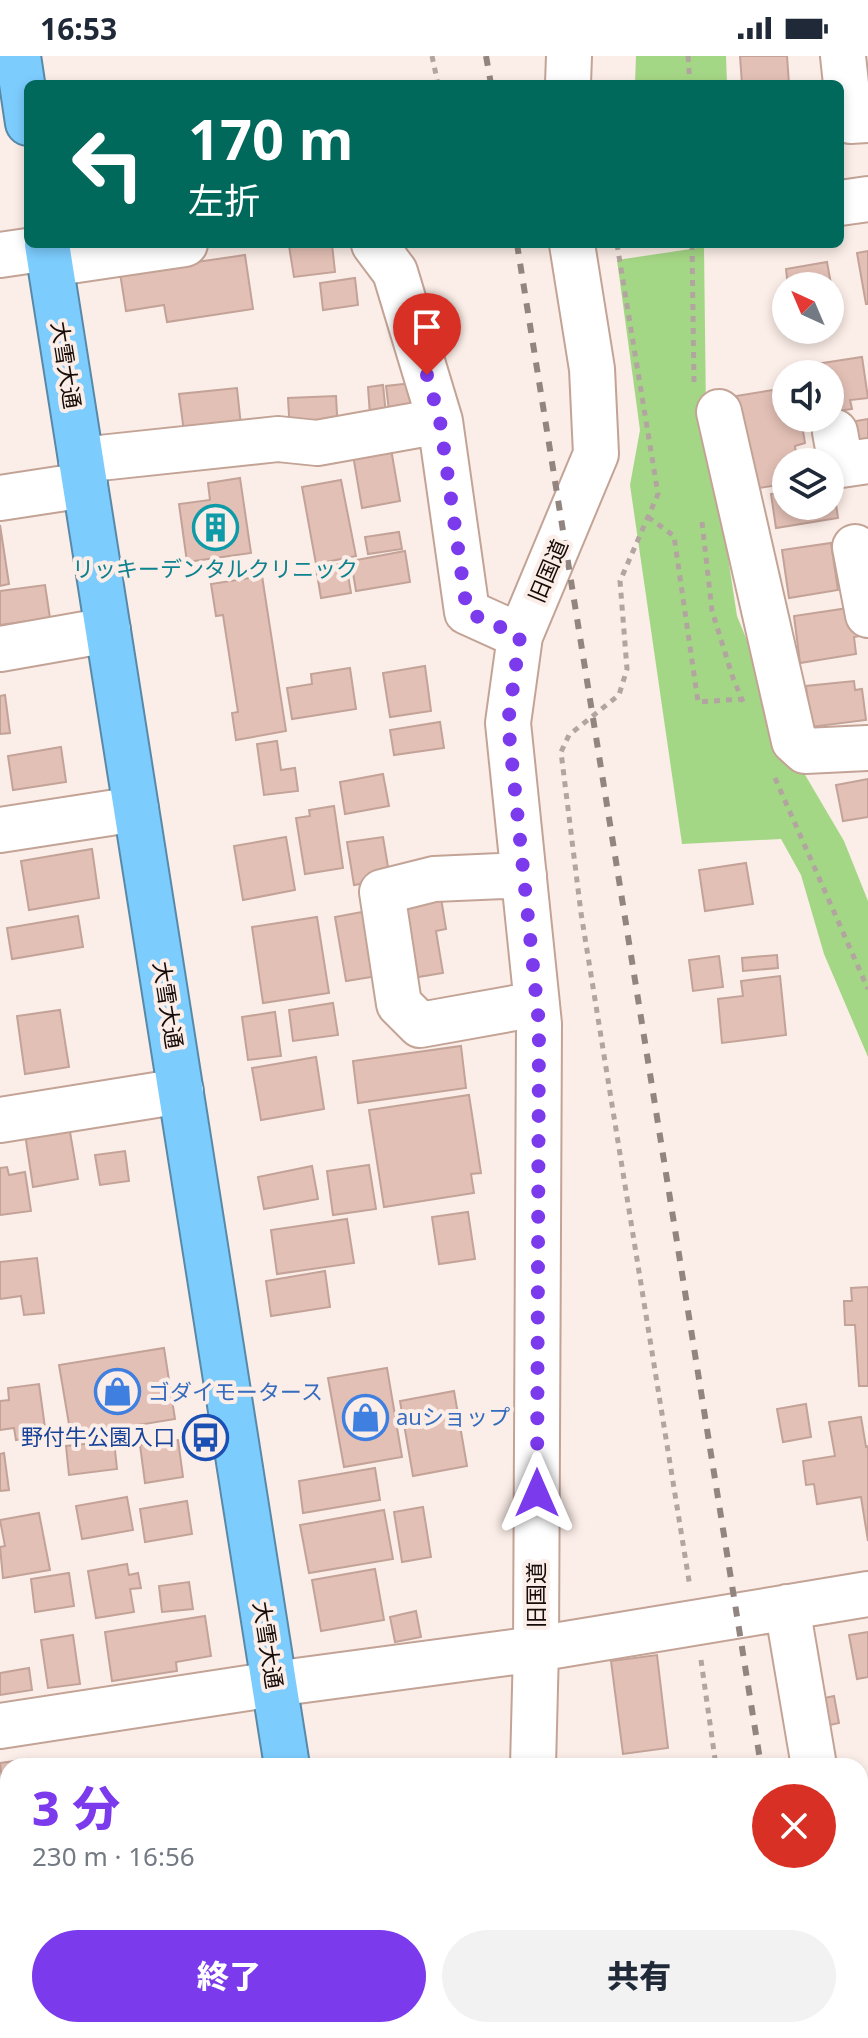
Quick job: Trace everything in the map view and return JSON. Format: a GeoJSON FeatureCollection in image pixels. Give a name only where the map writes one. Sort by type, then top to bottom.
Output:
{"type":"FeatureCollection","features":[{"type":"Feature","properties":{"kind":"highway"},"geometry":{"type":"LineString","coordinates":[[18,56],[24,96]]}},
{"type":"Feature","properties":{"kind":"highway","name":"大雪大通"},"geometry":{"type":"LineString","coordinates":[[48,252],[286,1758]]}},
{"type":"Feature","properties":{"kind":"street"},"geometry":{"type":"LineString","coordinates":[[568,80],[569,56]]}},
{"type":"Feature","properties":{"kind":"street"},"geometry":{"type":"LineString","coordinates":[[843,56],[850,121],[868,120]]}},
{"type":"Feature","properties":{"kind":"street"},"geometry":{"type":"LineString","coordinates":[[844,202],[868,199]]}},
{"type":"Feature","properties":{"kind":"street"},"geometry":{"type":"LineString","coordinates":[[0,255],[116,248]]}},
{"type":"Feature","properties":{"kind":"street"},"geometry":{"type":"LineString","coordinates":[[377,248],[395,272],[440,421],[467,612],[520,636]]}},
{"type":"Feature","properties":{"kind":"street","name":"旧国道"},"geometry":{"type":"LineString","coordinates":[[533,1758],[537,1004],[508,723],[520,636],[596,454],[592,369],[573,248]]}},
{"type":"Feature","properties":{"kind":"street"},"geometry":{"type":"LineString","coordinates":[[719,412],[794,741],[805,751],[868,748]]}},
{"type":"Feature","properties":{"kind":"street"},"geometry":{"type":"LineString","coordinates":[[0,498],[83,473],[278,439],[317,443],[440,421]]}},
{"type":"Feature","properties":{"kind":"street"},"geometry":{"type":"LineString","coordinates":[[835,432],[841,465],[868,461]]}},
{"type":"Feature","properties":{"kind":"street"},"geometry":{"type":"LineString","coordinates":[[855,547],[867,606]]}},
{"type":"Feature","properties":{"kind":"street"},"geometry":{"type":"LineString","coordinates":[[0,649],[108,630]]}},
{"type":"Feature","properties":{"kind":"street"},"geometry":{"type":"LineString","coordinates":[[0,830],[136,809]]}},
{"type":"Feature","properties":{"kind":"street"},"geometry":{"type":"LineString","coordinates":[[524,875],[434,879],[382,892],[399,1004],[420,1025],[537,1004]]}},
{"type":"Feature","properties":{"kind":"street"},"geometry":{"type":"LineString","coordinates":[[0,1120],[181,1091]]}},
{"type":"Feature","properties":{"kind":"street"},"geometry":{"type":"LineString","coordinates":[[0,1726],[274,1684],[536,1649],[868,1594]]}},
{"type":"Feature","properties":{"kind":"street"},"geometry":{"type":"LineString","coordinates":[[787,1607],[813,1758]]}},
{"type":"Feature","properties":{"kind":"path"},"geometry":{"type":"LineString","coordinates":[[432,56],[437,80]]}},
{"type":"Feature","properties":{"kind":"path"},"geometry":{"type":"LineString","coordinates":[[688,56],[690,80]]}},
{"type":"Feature","properties":{"kind":"path"},"geometry":{"type":"LineString","coordinates":[[618,248],[658,494],[620,581],[627,669],[619,695],[569,735],[561,752],[581,913],[696,1623],[715,1758]]}},
{"type":"Feature","properties":{"kind":"path"},"geometry":{"type":"LineString","coordinates":[[648,517],[674,536],[698,702],[742,699]]}},
{"type":"Feature","properties":{"kind":"green space"},"geometry":{"type":"Polygon","coordinates":[[[636,56],[726,56],[727,80],[635,80],[636,56]]]}},
{"type":"Feature","properties":{"kind":"green space"},"geometry":{"type":"Polygon","coordinates":[[[704,248],[706,413],[737,616],[794,756],[844,841],[868,901],[868,1057],[824,954],[801,875],[781,839],[682,844],[630,485],[640,430],[617,260],[704,248]]]}},
{"type":"Feature","properties":{"kind":"building"},"geometry":{"type":"Polygon","coordinates":[[[740,56],[787,56],[789,80],[742,80],[740,56]]]}},
{"type":"Feature","properties":{"kind":"building"},"geometry":{"type":"Polygon","coordinates":[[[289,248],[332,248],[335,272],[294,277],[289,248]]]}},
{"type":"Feature","properties":{"kind":"building"},"geometry":{"type":"Polygon","coordinates":[[[868,251],[868,304],[866,304],[857,253],[868,251]]]}},
{"type":"Feature","properties":{"kind":"building"},"geometry":{"type":"Polygon","coordinates":[[[245,255],[253,309],[167,322],[164,305],[126,311],[120,273],[245,255]]]}},
{"type":"Feature","properties":{"kind":"building"},"geometry":{"type":"Polygon","coordinates":[[[827,262],[829,272],[786,272],[786,269],[827,262]]]}},
{"type":"Feature","properties":{"kind":"building"},"geometry":{"type":"Polygon","coordinates":[[[355,278],[358,305],[323,310],[320,283],[355,278]]]}},
{"type":"Feature","properties":{"kind":"building"},"geometry":{"type":"Polygon","coordinates":[[[862,357],[868,398],[850,400],[852,409],[844,410],[844,360],[862,357]]]}},
{"type":"Feature","properties":{"kind":"building"},"geometry":{"type":"Polygon","coordinates":[[[412,383],[415,416],[390,419],[386,386],[412,383]]]}},
{"type":"Feature","properties":{"kind":"building"},"geometry":{"type":"Polygon","coordinates":[[[383,385],[386,414],[370,415],[368,387],[383,385]]]}},
{"type":"Feature","properties":{"kind":"building"},"geometry":{"type":"Polygon","coordinates":[[[237,388],[241,426],[184,432],[179,394],[237,388]]]}},
{"type":"Feature","properties":{"kind":"building"},"geometry":{"type":"Polygon","coordinates":[[[772,390],[772,432],[803,432],[805,443],[795,448],[772,448],[772,486],[751,489],[736,396],[772,390]]]}},
{"type":"Feature","properties":{"kind":"building"},"geometry":{"type":"Polygon","coordinates":[[[336,396],[338,431],[290,433],[288,398],[336,396]]]}},
{"type":"Feature","properties":{"kind":"building"},"geometry":{"type":"Polygon","coordinates":[[[868,419],[868,451],[854,453],[850,422],[868,419]]]}},
{"type":"Feature","properties":{"kind":"building"},"geometry":{"type":"Polygon","coordinates":[[[390,443],[400,501],[362,508],[352,449],[390,443]]]}},
{"type":"Feature","properties":{"kind":"building","name":"リッキーデンタルクリニック"},"geometry":{"type":"Polygon","coordinates":[[[240,478],[251,553],[187,562],[179,504],[210,500],[208,483],[240,478]]]}},
{"type":"Feature","properties":{"kind":"building"},"geometry":{"type":"Polygon","coordinates":[[[341,480],[356,556],[316,564],[302,487],[341,480]]]}},
{"type":"Feature","properties":{"kind":"building"},"geometry":{"type":"Polygon","coordinates":[[[775,520],[826,520],[776,528],[775,520]]]}},
{"type":"Feature","properties":{"kind":"building"},"geometry":{"type":"Polygon","coordinates":[[[0,525],[9,584],[0,586],[0,525]]]}},
{"type":"Feature","properties":{"kind":"building"},"geometry":{"type":"Polygon","coordinates":[[[399,532],[402,549],[368,554],[365,537],[399,532]]]}},
{"type":"Feature","properties":{"kind":"building"},"geometry":{"type":"Polygon","coordinates":[[[831,543],[838,590],[789,598],[782,550],[831,543]]]}},
{"type":"Feature","properties":{"kind":"building"},"geometry":{"type":"Polygon","coordinates":[[[405,551],[410,582],[356,591],[351,561],[405,551]]]}},
{"type":"Feature","properties":{"kind":"building"},"geometry":{"type":"Polygon","coordinates":[[[346,563],[351,593],[321,598],[316,568],[346,563]]]}},
{"type":"Feature","properties":{"kind":"building"},"geometry":{"type":"Polygon","coordinates":[[[262,576],[286,731],[236,740],[232,713],[238,712],[223,615],[216,616],[211,584],[262,576]]]}},
{"type":"Feature","properties":{"kind":"building"},"geometry":{"type":"Polygon","coordinates":[[[45,585],[50,618],[0,625],[0,591],[45,585]]]}},
{"type":"Feature","properties":{"kind":"building"},"geometry":{"type":"Polygon","coordinates":[[[855,607],[860,636],[854,637],[856,654],[800,663],[794,616],[855,607]]]}},
{"type":"Feature","properties":{"kind":"building"},"geometry":{"type":"Polygon","coordinates":[[[425,666],[431,711],[390,717],[383,673],[425,666]]]}},
{"type":"Feature","properties":{"kind":"building"},"geometry":{"type":"Polygon","coordinates":[[[350,668],[356,709],[292,719],[287,688],[312,684],[311,674],[350,668]]]}},
{"type":"Feature","properties":{"kind":"building"},"geometry":{"type":"Polygon","coordinates":[[[854,681],[855,690],[862,689],[866,720],[811,727],[806,686],[854,681]]]}},
{"type":"Feature","properties":{"kind":"building"},"geometry":{"type":"Polygon","coordinates":[[[5,695],[10,733],[0,734],[0,696],[5,695]]]}},
{"type":"Feature","properties":{"kind":"building"},"geometry":{"type":"Polygon","coordinates":[[[440,722],[444,748],[394,755],[390,730],[440,722]]]}},
{"type":"Feature","properties":{"kind":"building"},"geometry":{"type":"Polygon","coordinates":[[[277,741],[281,770],[295,768],[298,791],[264,795],[257,744],[277,741]]]}},
{"type":"Feature","properties":{"kind":"building"},"geometry":{"type":"Polygon","coordinates":[[[61,747],[66,782],[13,790],[8,756],[61,747]]]}},
{"type":"Feature","properties":{"kind":"building"},"geometry":{"type":"Polygon","coordinates":[[[383,774],[389,806],[345,814],[340,782],[383,774]]]}},
{"type":"Feature","properties":{"kind":"building"},"geometry":{"type":"Polygon","coordinates":[[[868,779],[868,817],[843,821],[836,785],[868,779]]]}},
{"type":"Feature","properties":{"kind":"building"},"geometry":{"type":"Polygon","coordinates":[[[334,806],[343,868],[305,874],[296,818],[310,816],[309,810],[334,806]]]}},
{"type":"Feature","properties":{"kind":"building"},"geometry":{"type":"Polygon","coordinates":[[[286,837],[295,890],[243,900],[234,846],[286,837]]]}},
{"type":"Feature","properties":{"kind":"building"},"geometry":{"type":"Polygon","coordinates":[[[383,837],[390,879],[354,885],[347,842],[383,837]]]}},
{"type":"Feature","properties":{"kind":"building"},"geometry":{"type":"Polygon","coordinates":[[[92,849],[99,898],[29,910],[21,861],[92,849]]]}},
{"type":"Feature","properties":{"kind":"building"},"geometry":{"type":"Polygon","coordinates":[[[746,863],[753,904],[705,911],[699,870],[746,863]]]}},
{"type":"Feature","properties":{"kind":"building"},"geometry":{"type":"Polygon","coordinates":[[[441,898],[446,929],[436,931],[443,973],[418,977],[405,904],[441,898]]]}},
{"type":"Feature","properties":{"kind":"building"},"geometry":{"type":"Polygon","coordinates":[[[373,910],[384,975],[346,981],[335,917],[373,910]]]}},
{"type":"Feature","properties":{"kind":"building"},"geometry":{"type":"Polygon","coordinates":[[[78,916],[83,947],[12,959],[7,928],[78,916]]]}},
{"type":"Feature","properties":{"kind":"building"},"geometry":{"type":"Polygon","coordinates":[[[317,917],[329,993],[263,1003],[252,927],[317,917]]]}},
{"type":"Feature","properties":{"kind":"building"},"geometry":{"type":"Polygon","coordinates":[[[777,955],[778,968],[743,971],[742,958],[777,955]]]}},
{"type":"Feature","properties":{"kind":"building"},"geometry":{"type":"Polygon","coordinates":[[[719,956],[723,987],[693,991],[689,960],[719,956]]]}},
{"type":"Feature","properties":{"kind":"building"},"geometry":{"type":"Polygon","coordinates":[[[780,976],[786,1035],[722,1043],[718,999],[743,996],[741,981],[780,976]]]}},
{"type":"Feature","properties":{"kind":"building"},"geometry":{"type":"Polygon","coordinates":[[[333,1003],[338,1035],[293,1041],[289,1010],[333,1003]]]}},
{"type":"Feature","properties":{"kind":"building"},"geometry":{"type":"Polygon","coordinates":[[[60,1010],[69,1067],[25,1074],[17,1016],[60,1010]]]}},
{"type":"Feature","properties":{"kind":"building"},"geometry":{"type":"Polygon","coordinates":[[[275,1012],[281,1056],[248,1060],[242,1017],[275,1012]]]}},
{"type":"Feature","properties":{"kind":"building"},"geometry":{"type":"Polygon","coordinates":[[[461,1046],[466,1088],[358,1103],[353,1061],[461,1046]]]}},
{"type":"Feature","properties":{"kind":"building"},"geometry":{"type":"Polygon","coordinates":[[[316,1057],[324,1109],[261,1120],[252,1068],[316,1057]]]}},
{"type":"Feature","properties":{"kind":"building"},"geometry":{"type":"Polygon","coordinates":[[[469,1095],[481,1173],[471,1174],[474,1193],[384,1207],[369,1110],[469,1095]]]}},
{"type":"Feature","properties":{"kind":"building"},"geometry":{"type":"Polygon","coordinates":[[[69,1126],[78,1179],[33,1187],[25,1134],[69,1126]]]}},
{"type":"Feature","properties":{"kind":"building"},"geometry":{"type":"Polygon","coordinates":[[[125,1151],[129,1181],[100,1185],[95,1155],[125,1151]]]}},
{"type":"Feature","properties":{"kind":"building"},"geometry":{"type":"Polygon","coordinates":[[[369,1165],[376,1209],[333,1215],[327,1171],[369,1165]]]}},
{"type":"Feature","properties":{"kind":"building"},"geometry":{"type":"Polygon","coordinates":[[[312,1166],[318,1199],[264,1209],[258,1177],[312,1166]]]}},
{"type":"Feature","properties":{"kind":"building"},"geometry":{"type":"Polygon","coordinates":[[[7,1167],[9,1175],[25,1172],[31,1211],[0,1215],[0,1168],[7,1167]]]}},
{"type":"Feature","properties":{"kind":"building"},"geometry":{"type":"Polygon","coordinates":[[[468,1212],[475,1259],[439,1264],[432,1217],[468,1212]]]}},
{"type":"Feature","properties":{"kind":"building"},"geometry":{"type":"Polygon","coordinates":[[[347,1219],[354,1263],[277,1274],[271,1230],[347,1219]]]}},
{"type":"Feature","properties":{"kind":"building"},"geometry":{"type":"Polygon","coordinates":[[[37,1258],[44,1313],[24,1315],[21,1296],[0,1299],[0,1262],[37,1258]]]}},
{"type":"Feature","properties":{"kind":"building"},"geometry":{"type":"Polygon","coordinates":[[[325,1271],[330,1307],[271,1316],[266,1281],[325,1271]]]}},
{"type":"Feature","properties":{"kind":"building"},"geometry":{"type":"Polygon","coordinates":[[[868,1287],[868,1386],[859,1386],[855,1325],[845,1325],[844,1301],[852,1301],[851,1288],[868,1287]]]}},
{"type":"Feature","properties":{"kind":"building","name":"ゴダイモータース"},"geometry":{"type":"Polygon","coordinates":[[[164,1348],[175,1419],[71,1436],[59,1365],[164,1348]]]}},
{"type":"Feature","properties":{"kind":"building","name":"auショップ"},"geometry":{"type":"Polygon","coordinates":[[[387,1368],[402,1457],[344,1467],[328,1378],[387,1368]]]}},
{"type":"Feature","properties":{"kind":"building"},"geometry":{"type":"Polygon","coordinates":[[[39,1384],[46,1435],[16,1440],[14,1428],[0,1430],[0,1401],[9,1400],[8,1388],[39,1384]]]}},
{"type":"Feature","properties":{"kind":"building"},"geometry":{"type":"Polygon","coordinates":[[[454,1391],[467,1466],[413,1476],[400,1401],[454,1391]]]}},
{"type":"Feature","properties":{"kind":"building"},"geometry":{"type":"Polygon","coordinates":[[[806,1404],[811,1437],[783,1442],[777,1409],[806,1404]]]}},
{"type":"Feature","properties":{"kind":"building"},"geometry":{"type":"Polygon","coordinates":[[[861,1417],[868,1446],[868,1541],[861,1497],[817,1504],[814,1484],[806,1485],[803,1461],[835,1456],[829,1422],[861,1417]]]}},
{"type":"Feature","properties":{"kind":"building"},"geometry":{"type":"Polygon","coordinates":[[[178,1440],[183,1477],[145,1483],[140,1445],[178,1440]]]}},
{"type":"Feature","properties":{"kind":"building"},"geometry":{"type":"Polygon","coordinates":[[[114,1441],[117,1469],[69,1475],[66,1446],[114,1441]]]}},
{"type":"Feature","properties":{"kind":"building"},"geometry":{"type":"Polygon","coordinates":[[[4,1453],[9,1490],[0,1491],[0,1454],[4,1453]]]}},
{"type":"Feature","properties":{"kind":"building"},"geometry":{"type":"Polygon","coordinates":[[[375,1468],[380,1500],[303,1513],[299,1481],[375,1468]]]}},
{"type":"Feature","properties":{"kind":"building"},"geometry":{"type":"Polygon","coordinates":[[[127,1497],[133,1530],[82,1539],[76,1506],[127,1497]]]}},
{"type":"Feature","properties":{"kind":"building"},"geometry":{"type":"Polygon","coordinates":[[[187,1501],[192,1534],[145,1542],[140,1509],[187,1501]]]}},
{"type":"Feature","properties":{"kind":"building"},"geometry":{"type":"Polygon","coordinates":[[[423,1507],[431,1557],[402,1562],[394,1512],[423,1507]]]}},
{"type":"Feature","properties":{"kind":"building"},"geometry":{"type":"Polygon","coordinates":[[[384,1510],[393,1559],[309,1573],[300,1525],[384,1510]]]}},
{"type":"Feature","properties":{"kind":"building"},"geometry":{"type":"Polygon","coordinates":[[[39,1513],[50,1570],[3,1578],[0,1547],[5,1546],[0,1520],[39,1513]]]}},
{"type":"Feature","properties":{"kind":"building"},"geometry":{"type":"Polygon","coordinates":[[[127,1564],[129,1575],[138,1573],[141,1588],[130,1589],[134,1612],[96,1618],[88,1571],[127,1564]]]}},
{"type":"Feature","properties":{"kind":"building"},"geometry":{"type":"Polygon","coordinates":[[[375,1569],[384,1620],[321,1631],[312,1580],[375,1569]]]}},
{"type":"Feature","properties":{"kind":"building"},"geometry":{"type":"Polygon","coordinates":[[[69,1573],[74,1606],[35,1612],[31,1579],[69,1573]]]}},
{"type":"Feature","properties":{"kind":"building"},"geometry":{"type":"Polygon","coordinates":[[[189,1582],[193,1609],[162,1612],[159,1586],[189,1582]]]}},
{"type":"Feature","properties":{"kind":"building"},"geometry":{"type":"Polygon","coordinates":[[[416,1611],[421,1637],[395,1642],[390,1617],[416,1611]]]}},
{"type":"Feature","properties":{"kind":"building"},"geometry":{"type":"Polygon","coordinates":[[[205,1616],[211,1656],[176,1662],[177,1671],[112,1681],[105,1632],[205,1616]]]}},
{"type":"Feature","properties":{"kind":"building"},"geometry":{"type":"Polygon","coordinates":[[[868,1632],[868,1677],[857,1679],[849,1635],[868,1632]]]}},
{"type":"Feature","properties":{"kind":"building"},"geometry":{"type":"Polygon","coordinates":[[[73,1635],[80,1684],[48,1688],[41,1640],[73,1635]]]}},
{"type":"Feature","properties":{"kind":"building"},"geometry":{"type":"Polygon","coordinates":[[[657,1655],[668,1748],[623,1754],[611,1661],[657,1655]]]}},
{"type":"Feature","properties":{"kind":"building"},"geometry":{"type":"Polygon","coordinates":[[[29,1668],[32,1690],[0,1695],[0,1673],[29,1668]]]}},
{"type":"Feature","properties":{"kind":"building"},"geometry":{"type":"Polygon","coordinates":[[[834,1696],[839,1723],[825,1726],[820,1699],[834,1696]]]}},
{"type":"Feature","properties":{"kind":"railway"},"geometry":{"type":"LineString","coordinates":[[486,56],[490,80]]}},
{"type":"Feature","properties":{"kind":"railway"},"geometry":{"type":"LineString","coordinates":[[518,248],[760,1758]]}},
{"type":"Feature","properties":{"kind":"place","name":"リッキーデンタルクリニック"},"geometry":{"type":"Point","coordinates":[215,528]}},
{"type":"Feature","properties":{"kind":"place","name":"ゴダイモータース"},"geometry":{"type":"Point","coordinates":[117,1392]}},
{"type":"Feature","properties":{"kind":"place","name":"auショップ"},"geometry":{"type":"Point","coordinates":[365,1417]}},
{"type":"Feature","properties":{"kind":"place","name":"野付牛公園入口"},"geometry":{"type":"Point","coordinates":[206,1437]}},
{"type":"Feature","properties":{"kind":"route"},"geometry":{"type":"LineString","coordinates":[[427,375],[440,421],[467,612],[520,636],[508,723],[539,1024],[537,1493]]}}]}
